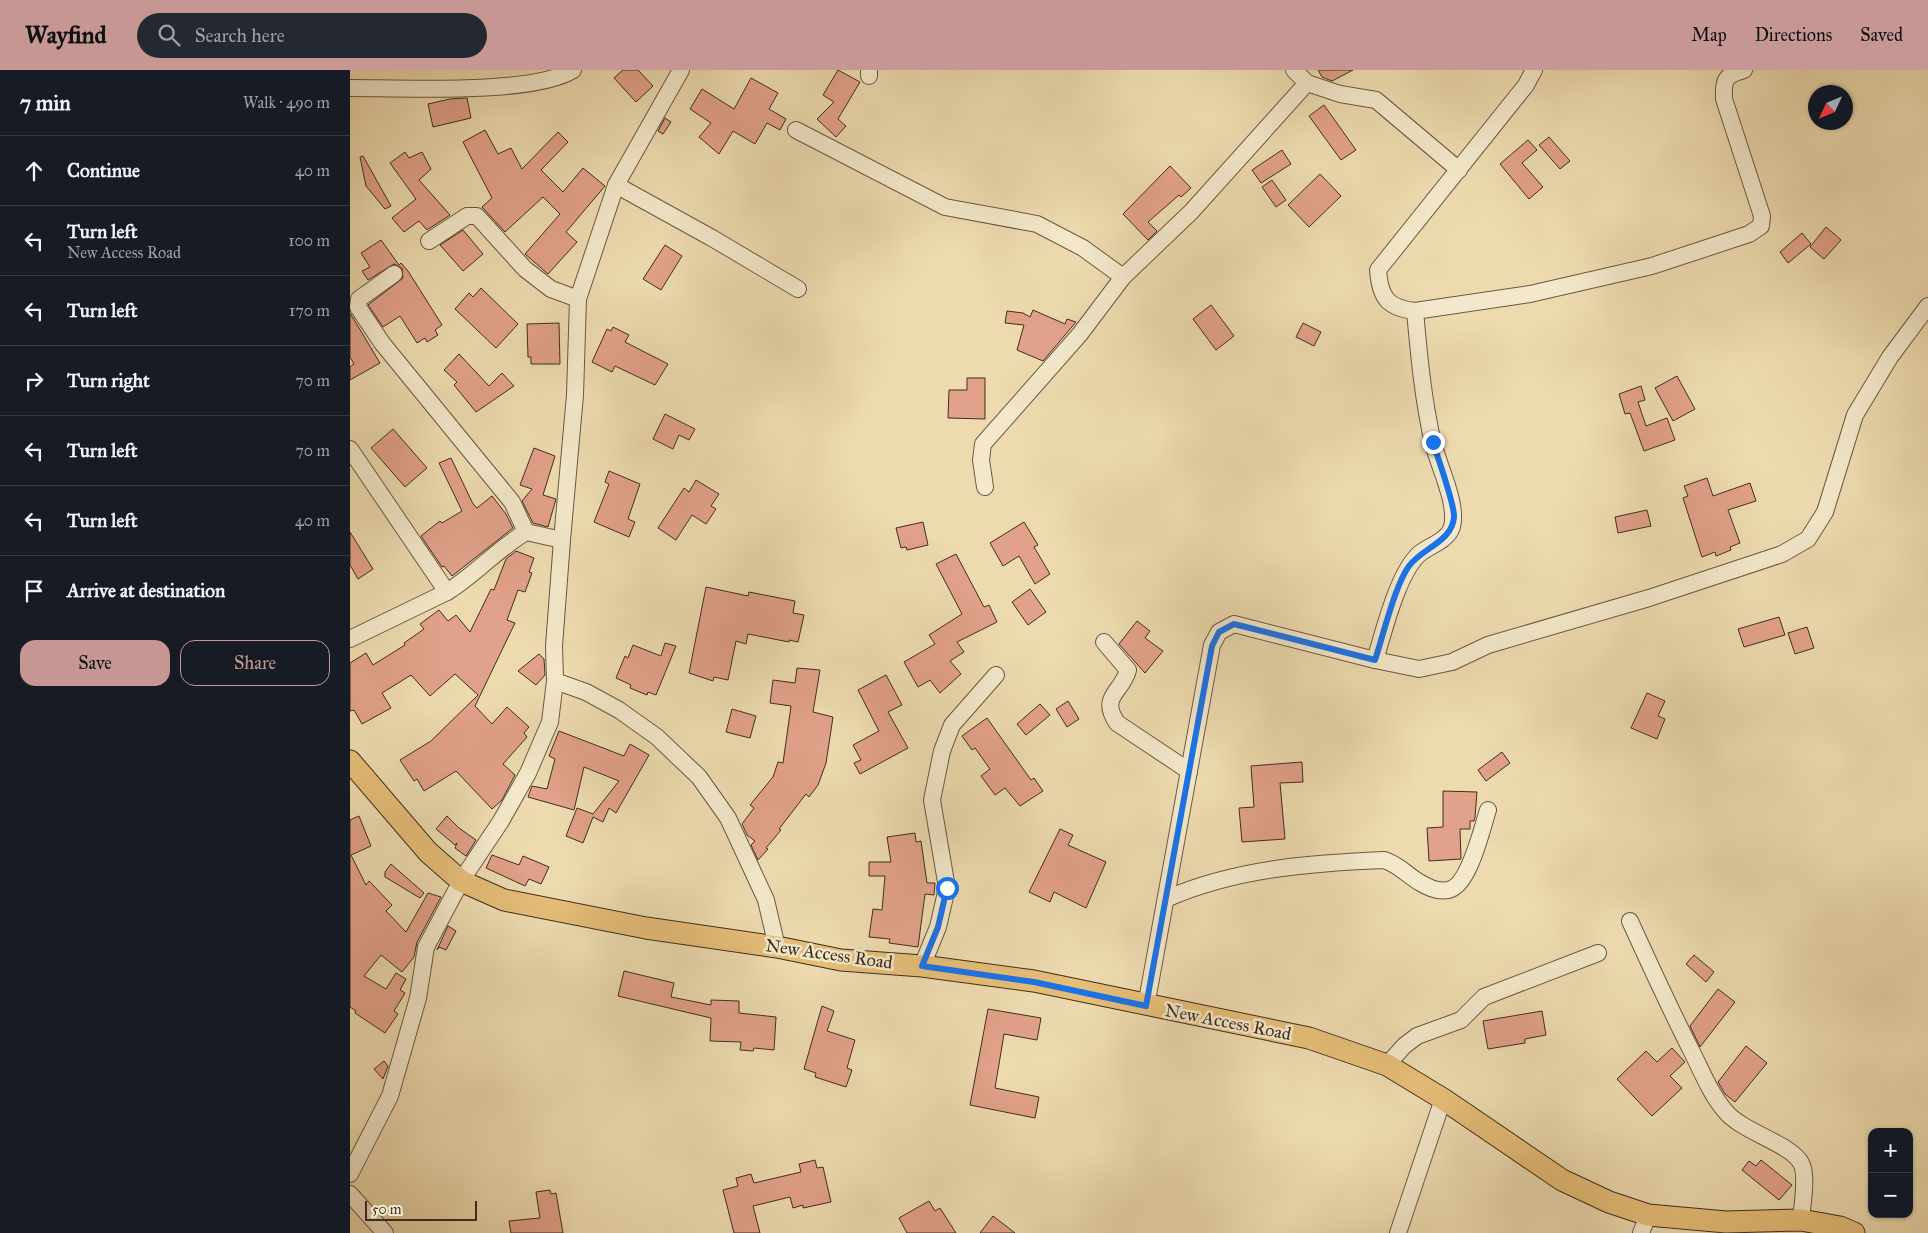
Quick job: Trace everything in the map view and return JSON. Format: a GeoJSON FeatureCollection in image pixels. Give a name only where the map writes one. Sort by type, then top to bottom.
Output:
{"type":"FeatureCollection","features":[{"type":"Feature","properties":{"kind":"main road","name":"New Access Road"},"geometry":{"type":"LineString","coordinates":[[350,761],[428,852],[461,880],[504,900],[646,928],[776,947],[841,960],[922,966],[1034,982],[1309,1038],[1387,1065],[1443,1099],[1562,1180],[1609,1202],[1644,1224],[1802,1220],[1840,1227],[1854,1233]]}},
{"type":"Feature","properties":{"kind":"street"},"geometry":{"type":"LineString","coordinates":[[350,88],[500,87],[551,79],[573,70]]}},
{"type":"Feature","properties":{"kind":"street"},"geometry":{"type":"LineString","coordinates":[[350,1174],[390,1096],[418,998],[426,947],[461,880],[501,822],[540,748],[550,722],[555,681],[554,646],[562,540],[575,395],[578,299],[616,185],[681,70]]}},
{"type":"Feature","properties":{"kind":"street"},"geometry":{"type":"LineString","coordinates":[[1294,70],[1307,83],[1340,94],[1376,100],[1459,170]]}},
{"type":"Feature","properties":{"kind":"street"},"geometry":{"type":"LineString","coordinates":[[1534,70],[1526,85],[1378,270],[1379,288],[1387,301],[1399,310],[1415,312],[1530,294],[1652,266],[1749,234],[1760,226],[1762,216],[1724,99],[1724,84],[1731,74],[1744,70]]}},
{"type":"Feature","properties":{"kind":"street"},"geometry":{"type":"LineString","coordinates":[[985,488],[981,460],[983,444],[1080,334],[1123,277],[1191,212],[1307,83]]}},
{"type":"Feature","properties":{"kind":"street"},"geometry":{"type":"LineString","coordinates":[[796,130],[945,207],[1037,224],[1083,248],[1123,277]]}},
{"type":"Feature","properties":{"kind":"street"},"geometry":{"type":"LineString","coordinates":[[616,185],[712,238],[798,289]]}},
{"type":"Feature","properties":{"kind":"street"},"geometry":{"type":"LineString","coordinates":[[429,241],[467,216],[477,216],[525,269],[551,289],[578,299]]}},
{"type":"Feature","properties":{"kind":"street"},"geometry":{"type":"LineString","coordinates":[[394,274],[360,299],[358,307],[382,343],[512,502],[526,532]]}},
{"type":"Feature","properties":{"kind":"street"},"geometry":{"type":"LineString","coordinates":[[1146,1006],[1212,646],[1219,632],[1234,624],[1375,660],[1419,669],[1452,662],[1488,645],[1649,598],[1782,554],[1808,539],[1824,512],[1855,415],[1890,357],[1928,306]]}},
{"type":"Feature","properties":{"kind":"street"},"geometry":{"type":"LineString","coordinates":[[1375,660],[1408,568],[1418,554],[1441,540],[1451,530],[1454,515],[1433,442],[1415,312]]}},
{"type":"Feature","properties":{"kind":"street"},"geometry":{"type":"LineString","coordinates":[[350,449],[447,592]]}},
{"type":"Feature","properties":{"kind":"street"},"geometry":{"type":"LineString","coordinates":[[350,639],[447,592],[464,581],[506,544],[526,532],[562,540]]}},
{"type":"Feature","properties":{"kind":"street"},"geometry":{"type":"LineString","coordinates":[[1104,642],[1128,670],[1109,701],[1111,714],[1117,723],[1189,771]]}},
{"type":"Feature","properties":{"kind":"street"},"geometry":{"type":"LineString","coordinates":[[922,966],[938,927],[947,888],[932,800],[942,751],[952,725],[996,675]]}},
{"type":"Feature","properties":{"kind":"street"},"geometry":{"type":"LineString","coordinates":[[555,681],[586,692],[618,710],[657,738],[699,777],[728,818],[766,900],[776,947]]}},
{"type":"Feature","properties":{"kind":"street"},"geometry":{"type":"LineString","coordinates":[[1166,899],[1196,885],[1225,877],[1333,862],[1384,860],[1391,862],[1418,882],[1433,888],[1449,890],[1460,884],[1468,870],[1488,810]]}},
{"type":"Feature","properties":{"kind":"street"},"geometry":{"type":"LineString","coordinates":[[1630,921],[1711,1090],[1726,1113],[1794,1154],[1801,1162],[1804,1170],[1802,1220]]}},
{"type":"Feature","properties":{"kind":"street"},"geometry":{"type":"LineString","coordinates":[[1387,1065],[1404,1046],[1417,1036],[1461,1020],[1484,997],[1598,953]]}},
{"type":"Feature","properties":{"kind":"street"},"geometry":{"type":"LineString","coordinates":[[1398,1233],[1443,1099]]}},
{"type":"Feature","properties":{"kind":"street"},"geometry":{"type":"LineString","coordinates":[[350,1194],[385,1233]]}},
{"type":"Feature","properties":{"kind":"building"},"geometry":{"type":"Polygon","coordinates":[[[623,70],[638,70],[653,86],[636,102],[614,78],[623,70]]]}},
{"type":"Feature","properties":{"kind":"building"},"geometry":{"type":"Polygon","coordinates":[[[838,70],[860,82],[838,119],[846,126],[836,137],[817,119],[834,102],[823,95],[838,70]]]}},
{"type":"Feature","properties":{"kind":"building"},"geometry":{"type":"Polygon","coordinates":[[[1318,70],[1353,70],[1332,81],[1322,77],[1318,70]]]}},
{"type":"Feature","properties":{"kind":"building"},"geometry":{"type":"Polygon","coordinates":[[[751,78],[778,93],[769,109],[786,119],[780,130],[767,123],[755,144],[733,131],[719,154],[699,137],[711,123],[690,109],[702,89],[734,109],[751,78]]]}},
{"type":"Feature","properties":{"kind":"building"},"geometry":{"type":"Polygon","coordinates":[[[467,98],[471,118],[433,127],[428,104],[450,99],[467,98]]]}},
{"type":"Feature","properties":{"kind":"building"},"geometry":{"type":"Polygon","coordinates":[[[1324,105],[1356,150],[1341,160],[1309,116],[1324,105]]]}},
{"type":"Feature","properties":{"kind":"building"},"geometry":{"type":"Polygon","coordinates":[[[665,118],[671,122],[663,134],[658,131],[665,118]]]}},
{"type":"Feature","properties":{"kind":"building"},"geometry":{"type":"Polygon","coordinates":[[[485,130],[498,154],[511,148],[522,169],[558,132],[568,142],[541,170],[563,192],[583,168],[605,186],[566,232],[577,242],[548,274],[525,254],[560,214],[543,197],[505,232],[482,207],[492,198],[463,142],[485,130]]]}},
{"type":"Feature","properties":{"kind":"building"},"geometry":{"type":"Polygon","coordinates":[[[1549,137],[1570,161],[1560,169],[1539,145],[1549,137]]]}},
{"type":"Feature","properties":{"kind":"building"},"geometry":{"type":"Polygon","coordinates":[[[1528,140],[1537,150],[1522,163],[1543,187],[1529,199],[1500,164],[1528,140]]]}},
{"type":"Feature","properties":{"kind":"building"},"geometry":{"type":"Polygon","coordinates":[[[1282,150],[1291,164],[1261,183],[1252,170],[1282,150]]]}},
{"type":"Feature","properties":{"kind":"building"},"geometry":{"type":"Polygon","coordinates":[[[405,152],[409,158],[422,152],[431,169],[419,180],[450,215],[427,230],[419,221],[404,232],[392,218],[416,199],[390,163],[405,152]]]}},
{"type":"Feature","properties":{"kind":"building"},"geometry":{"type":"Polygon","coordinates":[[[363,156],[391,206],[385,209],[366,186],[360,157],[363,156]]]}},
{"type":"Feature","properties":{"kind":"building"},"geometry":{"type":"Polygon","coordinates":[[[1170,166],[1191,188],[1181,197],[1179,195],[1148,222],[1157,231],[1148,240],[1123,214],[1170,166]]]}},
{"type":"Feature","properties":{"kind":"building"},"geometry":{"type":"Polygon","coordinates":[[[1320,174],[1341,196],[1309,227],[1288,205],[1320,174]]]}},
{"type":"Feature","properties":{"kind":"building"},"geometry":{"type":"Polygon","coordinates":[[[1272,180],[1286,200],[1276,207],[1262,187],[1272,180]]]}},
{"type":"Feature","properties":{"kind":"building"},"geometry":{"type":"Polygon","coordinates":[[[1826,227],[1841,240],[1824,259],[1810,247],[1826,227]]]}},
{"type":"Feature","properties":{"kind":"building"},"geometry":{"type":"Polygon","coordinates":[[[463,230],[483,254],[463,271],[440,245],[463,230]]]}},
{"type":"Feature","properties":{"kind":"building"},"geometry":{"type":"Polygon","coordinates":[[[1802,233],[1811,244],[1788,263],[1780,252],[1802,233]]]}},
{"type":"Feature","properties":{"kind":"building"},"geometry":{"type":"Polygon","coordinates":[[[381,240],[399,265],[401,263],[408,271],[442,325],[435,330],[438,335],[427,342],[425,338],[417,343],[400,316],[383,327],[368,305],[403,278],[402,268],[394,264],[368,280],[362,271],[370,267],[361,253],[381,240]]]}},
{"type":"Feature","properties":{"kind":"building"},"geometry":{"type":"Polygon","coordinates":[[[665,245],[682,256],[661,290],[643,279],[665,245]]]}},
{"type":"Feature","properties":{"kind":"building"},"geometry":{"type":"Polygon","coordinates":[[[481,288],[518,324],[496,348],[455,309],[469,293],[473,297],[481,288]]]}},
{"type":"Feature","properties":{"kind":"building"},"geometry":{"type":"Polygon","coordinates":[[[1211,305],[1234,336],[1216,350],[1193,319],[1211,305]]]}},
{"type":"Feature","properties":{"kind":"building"},"geometry":{"type":"Polygon","coordinates":[[[1033,310],[1065,324],[1067,319],[1076,322],[1043,361],[1017,350],[1024,325],[1005,323],[1007,311],[1023,313],[1030,317],[1033,310]]]}},
{"type":"Feature","properties":{"kind":"building"},"geometry":{"type":"Polygon","coordinates":[[[350,313],[380,363],[350,380],[350,367],[354,364],[350,357],[350,313]]]}},
{"type":"Feature","properties":{"kind":"building"},"geometry":{"type":"Polygon","coordinates":[[[559,323],[560,364],[531,364],[531,357],[528,357],[527,324],[559,323]]]}},
{"type":"Feature","properties":{"kind":"building"},"geometry":{"type":"Polygon","coordinates":[[[1303,323],[1321,332],[1314,346],[1296,337],[1303,323]]]}},
{"type":"Feature","properties":{"kind":"building"},"geometry":{"type":"Polygon","coordinates":[[[613,327],[629,335],[625,342],[668,364],[655,385],[615,366],[612,372],[592,362],[607,329],[611,331],[613,327]]]}},
{"type":"Feature","properties":{"kind":"building"},"geometry":{"type":"Polygon","coordinates":[[[459,354],[489,386],[502,373],[514,386],[476,412],[454,385],[457,382],[444,370],[459,354]]]}},
{"type":"Feature","properties":{"kind":"building"},"geometry":{"type":"Polygon","coordinates":[[[1677,376],[1695,409],[1673,421],[1655,388],[1677,376]]]}},
{"type":"Feature","properties":{"kind":"building"},"geometry":{"type":"Polygon","coordinates":[[[967,378],[985,378],[985,419],[948,418],[949,390],[967,390],[967,378]]]}},
{"type":"Feature","properties":{"kind":"building"},"geometry":{"type":"Polygon","coordinates":[[[1641,386],[1645,400],[1638,402],[1646,426],[1667,418],[1675,440],[1644,451],[1630,413],[1625,414],[1619,394],[1641,386]]]}},
{"type":"Feature","properties":{"kind":"building"},"geometry":{"type":"Polygon","coordinates":[[[665,414],[695,429],[689,440],[679,435],[673,449],[653,439],[665,414]]]}},
{"type":"Feature","properties":{"kind":"building"},"geometry":{"type":"Polygon","coordinates":[[[393,429],[427,468],[405,487],[371,448],[393,429]]]}},
{"type":"Feature","properties":{"kind":"building"},"geometry":{"type":"Polygon","coordinates":[[[534,448],[555,456],[543,495],[556,499],[548,527],[533,523],[522,501],[532,489],[520,485],[534,448]]]}},
{"type":"Feature","properties":{"kind":"building"},"geometry":{"type":"Polygon","coordinates":[[[451,458],[473,504],[477,508],[492,496],[506,514],[513,528],[452,576],[444,566],[442,567],[421,536],[440,521],[442,523],[462,511],[439,463],[451,458]]]}},
{"type":"Feature","properties":{"kind":"building"},"geometry":{"type":"Polygon","coordinates":[[[609,471],[640,484],[628,519],[635,522],[629,537],[594,522],[609,484],[605,482],[609,471]]]}},
{"type":"Feature","properties":{"kind":"building"},"geometry":{"type":"Polygon","coordinates":[[[1707,478],[1713,496],[1750,483],[1756,501],[1728,510],[1740,543],[1730,547],[1731,550],[1716,556],[1715,552],[1702,557],[1683,498],[1688,496],[1684,486],[1707,478]]]}},
{"type":"Feature","properties":{"kind":"building"},"geometry":{"type":"Polygon","coordinates":[[[696,480],[719,494],[711,506],[716,509],[706,524],[692,515],[676,540],[658,528],[684,488],[689,492],[696,480]]]}},
{"type":"Feature","properties":{"kind":"building"},"geometry":{"type":"Polygon","coordinates":[[[1647,510],[1651,526],[1618,533],[1615,517],[1647,510]]]}},
{"type":"Feature","properties":{"kind":"building"},"geometry":{"type":"Polygon","coordinates":[[[923,522],[928,545],[907,550],[906,547],[901,548],[896,528],[923,522]]]}},
{"type":"Feature","properties":{"kind":"building"},"geometry":{"type":"Polygon","coordinates":[[[1024,522],[1038,545],[1034,547],[1050,574],[1035,584],[1019,556],[1003,566],[990,543],[1024,522]]]}},
{"type":"Feature","properties":{"kind":"building"},"geometry":{"type":"Polygon","coordinates":[[[350,532],[373,569],[358,579],[350,565],[350,532]]]}},
{"type":"Feature","properties":{"kind":"building"},"geometry":{"type":"Polygon","coordinates":[[[516,551],[534,558],[529,572],[532,573],[525,592],[518,590],[507,620],[515,623],[475,706],[492,724],[507,707],[529,727],[524,733],[527,737],[503,764],[515,775],[502,800],[492,809],[456,771],[424,791],[417,779],[414,781],[400,760],[431,741],[478,695],[455,674],[430,696],[411,675],[382,693],[391,708],[362,724],[354,710],[350,711],[350,663],[366,653],[373,665],[405,645],[404,643],[424,629],[420,624],[439,610],[448,621],[456,615],[470,632],[491,589],[494,590],[506,559],[516,551]]]}},
{"type":"Feature","properties":{"kind":"building"},"geometry":{"type":"Polygon","coordinates":[[[956,554],[984,607],[989,605],[997,622],[957,642],[964,652],[950,661],[961,674],[940,693],[930,680],[918,687],[904,662],[935,644],[929,635],[962,614],[936,564],[956,554]]]}},
{"type":"Feature","properties":{"kind":"building"},"geometry":{"type":"Polygon","coordinates":[[[706,587],[748,596],[749,592],[795,601],[793,613],[804,615],[798,642],[748,634],[746,644],[736,641],[728,680],[714,677],[713,681],[689,673],[706,587]]]}},
{"type":"Feature","properties":{"kind":"building"},"geometry":{"type":"Polygon","coordinates":[[[1030,589],[1046,612],[1028,625],[1012,602],[1030,589]]]}},
{"type":"Feature","properties":{"kind":"building"},"geometry":{"type":"Polygon","coordinates":[[[1779,617],[1785,635],[1744,647],[1738,629],[1779,617]]]}},
{"type":"Feature","properties":{"kind":"building"},"geometry":{"type":"Polygon","coordinates":[[[1137,621],[1150,631],[1145,638],[1163,651],[1145,673],[1119,644],[1137,621]]]}},
{"type":"Feature","properties":{"kind":"building"},"geometry":{"type":"Polygon","coordinates":[[[1807,627],[1814,648],[1795,654],[1788,633],[1807,627]]]}},
{"type":"Feature","properties":{"kind":"building"},"geometry":{"type":"Polygon","coordinates":[[[665,643],[676,646],[656,695],[648,692],[647,695],[630,688],[631,685],[616,678],[625,656],[628,658],[633,645],[661,656],[665,643]]]}},
{"type":"Feature","properties":{"kind":"building"},"geometry":{"type":"Polygon","coordinates":[[[539,654],[544,659],[545,675],[536,685],[518,671],[539,654]]]}},
{"type":"Feature","properties":{"kind":"building"},"geometry":{"type":"Polygon","coordinates":[[[797,668],[820,670],[813,712],[833,717],[826,763],[818,785],[809,797],[806,794],[779,829],[781,830],[766,848],[768,849],[758,860],[751,845],[755,841],[747,835],[742,824],[754,808],[750,805],[773,777],[778,762],[783,763],[791,706],[770,703],[773,680],[795,683],[797,668]]]}},
{"type":"Feature","properties":{"kind":"building"},"geometry":{"type":"Polygon","coordinates":[[[886,675],[902,705],[888,712],[908,748],[860,774],[854,763],[861,760],[853,745],[879,731],[858,690],[886,675]]]}},
{"type":"Feature","properties":{"kind":"building"},"geometry":{"type":"Polygon","coordinates":[[[1647,693],[1665,701],[1658,716],[1665,719],[1657,739],[1631,728],[1647,693]]]}},
{"type":"Feature","properties":{"kind":"building"},"geometry":{"type":"Polygon","coordinates":[[[1068,701],[1079,719],[1067,727],[1056,709],[1068,701]]]}},
{"type":"Feature","properties":{"kind":"building"},"geometry":{"type":"Polygon","coordinates":[[[1040,704],[1050,715],[1026,735],[1017,724],[1040,704]]]}},
{"type":"Feature","properties":{"kind":"building"},"geometry":{"type":"Polygon","coordinates":[[[732,709],[756,716],[750,738],[726,732],[732,709]]]}},
{"type":"Feature","properties":{"kind":"building"},"geometry":{"type":"Polygon","coordinates":[[[987,718],[1031,780],[1034,778],[1043,791],[1020,806],[1005,788],[995,795],[981,776],[990,769],[975,748],[972,750],[962,736],[987,718]]]}},
{"type":"Feature","properties":{"kind":"building"},"geometry":{"type":"Polygon","coordinates":[[[559,731],[624,756],[630,744],[649,755],[616,813],[609,808],[603,822],[593,817],[583,843],[566,836],[577,808],[593,814],[619,781],[584,767],[574,810],[528,797],[532,786],[547,789],[555,759],[549,756],[559,731]]]}},
{"type":"Feature","properties":{"kind":"building"},"geometry":{"type":"Polygon","coordinates":[[[1502,752],[1510,763],[1486,781],[1478,770],[1502,752]]]}},
{"type":"Feature","properties":{"kind":"building"},"geometry":{"type":"Polygon","coordinates":[[[1302,762],[1303,782],[1280,783],[1285,839],[1242,842],[1239,808],[1254,807],[1251,766],[1302,762]]]}},
{"type":"Feature","properties":{"kind":"building"},"geometry":{"type":"Polygon","coordinates":[[[1443,791],[1477,792],[1475,817],[1474,821],[1470,821],[1470,829],[1460,829],[1461,859],[1429,861],[1427,828],[1443,827],[1443,791]]]}},
{"type":"Feature","properties":{"kind":"building"},"geometry":{"type":"Polygon","coordinates":[[[359,816],[371,846],[351,855],[366,885],[369,881],[392,905],[386,911],[406,932],[428,893],[441,897],[417,942],[414,957],[402,972],[381,955],[364,976],[386,989],[396,973],[406,979],[400,990],[405,993],[394,1011],[398,1014],[385,1033],[355,1013],[356,1011],[350,1007],[350,820],[359,816]]]}},
{"type":"Feature","properties":{"kind":"building"},"geometry":{"type":"Polygon","coordinates":[[[447,816],[459,828],[476,840],[466,856],[455,848],[457,843],[455,845],[436,829],[447,816]]]}},
{"type":"Feature","properties":{"kind":"building"},"geometry":{"type":"Polygon","coordinates":[[[1060,829],[1073,835],[1068,845],[1106,862],[1086,908],[1054,892],[1050,902],[1029,892],[1060,829]]]}},
{"type":"Feature","properties":{"kind":"building"},"geometry":{"type":"Polygon","coordinates":[[[915,833],[916,842],[921,841],[927,883],[935,883],[934,895],[925,894],[918,947],[889,943],[890,939],[869,937],[873,909],[882,910],[885,876],[869,876],[869,862],[891,862],[887,837],[915,833]]]}},
{"type":"Feature","properties":{"kind":"building"},"geometry":{"type":"Polygon","coordinates":[[[492,855],[519,865],[523,856],[549,867],[541,884],[529,879],[525,886],[486,868],[492,855]]]}},
{"type":"Feature","properties":{"kind":"building"},"geometry":{"type":"Polygon","coordinates":[[[391,864],[424,893],[420,898],[385,877],[385,872],[391,864]]]}},
{"type":"Feature","properties":{"kind":"building"},"geometry":{"type":"Polygon","coordinates":[[[448,926],[456,931],[446,950],[439,947],[437,950],[448,926]]]}},
{"type":"Feature","properties":{"kind":"building"},"geometry":{"type":"Polygon","coordinates":[[[1694,955],[1714,972],[1706,982],[1686,964],[1694,955]]]}},
{"type":"Feature","properties":{"kind":"building"},"geometry":{"type":"Polygon","coordinates":[[[624,971],[674,983],[671,997],[711,1005],[711,1000],[739,1001],[739,1013],[776,1017],[774,1050],[754,1048],[753,1051],[740,1050],[741,1042],[710,1041],[711,1018],[618,996],[624,971]]]}},
{"type":"Feature","properties":{"kind":"building"},"geometry":{"type":"Polygon","coordinates":[[[1718,989],[1735,1002],[1700,1047],[1690,1026],[1718,989]]]}},
{"type":"Feature","properties":{"kind":"building"},"geometry":{"type":"Polygon","coordinates":[[[822,1006],[834,1011],[827,1031],[855,1040],[847,1068],[852,1070],[846,1087],[815,1077],[816,1073],[804,1069],[822,1006]]]}},
{"type":"Feature","properties":{"kind":"building"},"geometry":{"type":"Polygon","coordinates":[[[988,1009],[1041,1018],[1037,1040],[1004,1034],[995,1088],[1039,1097],[1035,1118],[970,1105],[988,1009]]]}},
{"type":"Feature","properties":{"kind":"building"},"geometry":{"type":"Polygon","coordinates":[[[1542,1011],[1546,1035],[1525,1039],[1525,1043],[1488,1049],[1483,1021],[1542,1011]]]}},
{"type":"Feature","properties":{"kind":"building"},"geometry":{"type":"Polygon","coordinates":[[[1746,1046],[1767,1063],[1735,1102],[1725,1094],[1718,1082],[1746,1046]]]}},
{"type":"Feature","properties":{"kind":"building"},"geometry":{"type":"Polygon","coordinates":[[[1672,1048],[1685,1062],[1670,1076],[1682,1088],[1652,1116],[1617,1079],[1646,1051],[1657,1062],[1672,1048]]]}},
{"type":"Feature","properties":{"kind":"building"},"geometry":{"type":"Polygon","coordinates":[[[384,1061],[388,1066],[383,1079],[374,1069],[384,1061]]]}},
{"type":"Feature","properties":{"kind":"building"},"geometry":{"type":"Polygon","coordinates":[[[815,1160],[817,1168],[823,1167],[831,1202],[803,1208],[803,1205],[793,1208],[790,1197],[753,1206],[760,1233],[734,1233],[723,1190],[738,1186],[736,1178],[751,1174],[754,1183],[801,1172],[799,1164],[815,1160]]]}},
{"type":"Feature","properties":{"kind":"building"},"geometry":{"type":"Polygon","coordinates":[[[1761,1160],[1792,1185],[1779,1200],[1742,1170],[1749,1161],[1756,1166],[1761,1160]]]}},
{"type":"Feature","properties":{"kind":"building"},"geometry":{"type":"Polygon","coordinates":[[[550,1190],[551,1194],[556,1193],[563,1233],[511,1233],[509,1221],[540,1218],[536,1192],[550,1190]]]}},
{"type":"Feature","properties":{"kind":"building"},"geometry":{"type":"Polygon","coordinates":[[[929,1201],[935,1211],[940,1208],[956,1233],[907,1233],[899,1218],[929,1201]]]}},
{"type":"Feature","properties":{"kind":"building"},"geometry":{"type":"Polygon","coordinates":[[[993,1216],[1015,1233],[980,1233],[993,1216]]]}},
{"type":"Feature","properties":{"kind":"route"},"geometry":{"type":"LineString","coordinates":[[947,888],[938,927],[922,966],[1034,982],[1146,1006],[1212,646],[1219,632],[1234,624],[1375,660],[1408,568],[1418,554],[1441,540],[1451,530],[1454,515],[1433,442]]}}]}
